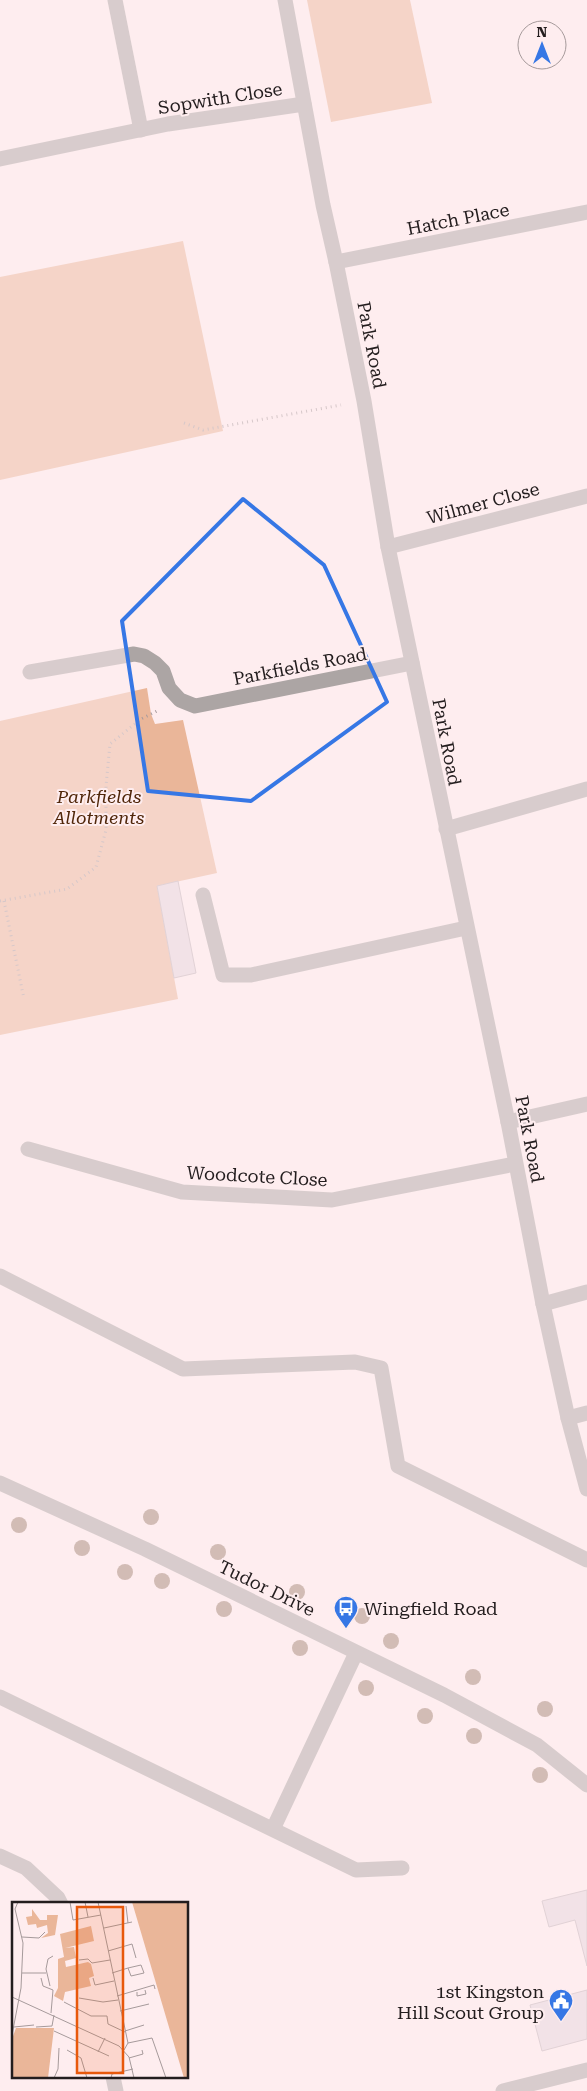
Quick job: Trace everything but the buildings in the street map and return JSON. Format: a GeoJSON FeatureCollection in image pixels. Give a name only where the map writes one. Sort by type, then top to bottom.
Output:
{"type":"FeatureCollection","features":[{"type":"Feature","properties":{"kind":"street","name":"Sopwith Close"},"geometry":{"type":"LineString","coordinates":[[115,0],[142,130]]}},
{"type":"Feature","properties":{"kind":"street","name":"Park Road"},"geometry":{"type":"LineString","coordinates":[[285,0],[323,205],[364,401],[388,548],[568,1418],[587,1489]]}},
{"type":"Feature","properties":{"kind":"street","name":"Sopwith Close"},"geometry":{"type":"LineString","coordinates":[[0,159],[142,130],[304,104]]}},
{"type":"Feature","properties":{"kind":"street","name":"Hatch Place"},"geometry":{"type":"LineString","coordinates":[[336,262],[587,212]]}},
{"type":"Feature","properties":{"kind":"street","name":"Wilmer Close"},"geometry":{"type":"LineString","coordinates":[[388,548],[587,496]]}},
{"type":"Feature","properties":{"kind":"street"},"geometry":{"type":"LineString","coordinates":[[30,672],[134,654],[144,656],[163,671],[169,688],[180,700]]}},
{"type":"Feature","properties":{"kind":"street","name":"Parkfields Road"},"geometry":{"type":"LineString","coordinates":[[180,700],[195,706],[412,663]]}},
{"type":"Feature","properties":{"kind":"street"},"geometry":{"type":"LineString","coordinates":[[446,829],[587,789]]}},
{"type":"Feature","properties":{"kind":"street"},"geometry":{"type":"LineString","coordinates":[[203,895],[224,976],[251,975],[466,928]]}},
{"type":"Feature","properties":{"kind":"street"},"geometry":{"type":"LineString","coordinates":[[508,1122],[587,1104]]}},
{"type":"Feature","properties":{"kind":"street","name":"Woodcote Close"},"geometry":{"type":"LineString","coordinates":[[28,1149],[182,1192],[332,1200],[515,1164]]}},
{"type":"Feature","properties":{"kind":"street"},"geometry":{"type":"LineString","coordinates":[[0,1276],[183,1370],[355,1362],[381,1368],[398,1466],[587,1560]]}},
{"type":"Feature","properties":{"kind":"street"},"geometry":{"type":"LineString","coordinates":[[544,1304],[587,1292]]}},
{"type":"Feature","properties":{"kind":"street"},"geometry":{"type":"LineString","coordinates":[[568,1418],[587,1413]]}},
{"type":"Feature","properties":{"kind":"street","name":"Tudor Drive"},"geometry":{"type":"LineString","coordinates":[[0,1483],[145,1549],[444,1695],[537,1745],[587,1785]]}},
{"type":"Feature","properties":{"kind":"street"},"geometry":{"type":"LineString","coordinates":[[273,1829],[356,1653]]}},
{"type":"Feature","properties":{"kind":"street"},"geometry":{"type":"LineString","coordinates":[[0,1697],[356,1870],[402,1868]]}},
{"type":"Feature","properties":{"kind":"street"},"geometry":{"type":"LineString","coordinates":[[0,1856],[26,1868],[60,1902]]}},
{"type":"Feature","properties":{"kind":"street"},"geometry":{"type":"LineString","coordinates":[[503,2091],[587,2070]]}},
{"type":"Feature","properties":{"kind":"street"},"geometry":{"type":"LineString","coordinates":[[113,2078],[116,2091]]}},
{"type":"Feature","properties":{"kind":"path"},"geometry":{"type":"LineString","coordinates":[[184,423],[203,430],[364,401]]}},
{"type":"Feature","properties":{"kind":"path"},"geometry":{"type":"LineString","coordinates":[[24,999],[2,901],[67,889],[96,867],[106,830],[106,786],[110,744],[140,718],[180,700]]}},
{"type":"Feature","properties":{"kind":"highlighted area"},"geometry":{"type":"Polygon","coordinates":[[[243,499],[324,565],[387,702],[251,801],[148,791],[122,621],[243,499]]]}},
{"type":"Feature","properties":{"kind":"green space"},"geometry":{"type":"Polygon","coordinates":[[[307,0],[410,0],[432,103],[331,122],[307,0]]]}},
{"type":"Feature","properties":{"kind":"green space"},"geometry":{"type":"Polygon","coordinates":[[[183,241],[223,431],[0,480],[0,277],[183,241]]]}},
{"type":"Feature","properties":{"kind":"green space","name":"Parkfields Allotments"},"geometry":{"type":"Polygon","coordinates":[[[147,688],[151,714],[155,724],[183,720],[217,873],[157,886],[178,999],[0,1035],[0,721],[147,688]]]}},
{"type":"Feature","properties":{"kind":"place","name":"Wingfield Road"},"geometry":{"type":"Point","coordinates":[346,1629]}},
{"type":"Feature","properties":{"kind":"place","name":"1st Kingston Hill Scout Group"},"geometry":{"type":"Point","coordinates":[561,2022]}}]}
